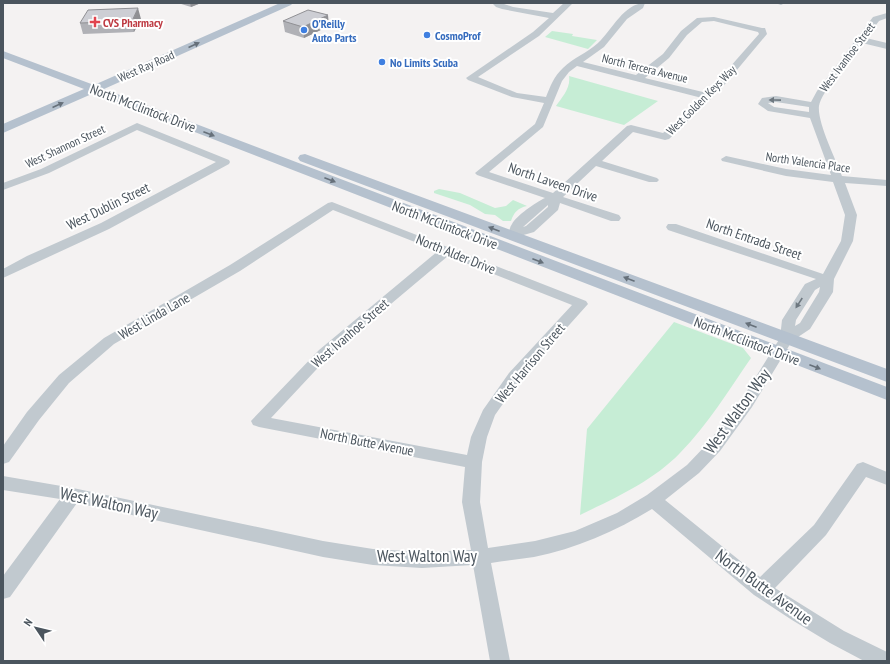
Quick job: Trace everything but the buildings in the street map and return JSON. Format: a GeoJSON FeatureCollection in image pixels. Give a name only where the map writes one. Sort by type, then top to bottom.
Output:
{"type":"FeatureCollection","features":[{"type":"Feature","properties":{"kind":"main road","name":"West Ray Road"},"geometry":{"type":"LineString","coordinates":[[3,129],[94,84],[268,3]]}},
{"type":"Feature","properties":{"kind":"main road","name":"West Ray Road"},"geometry":{"type":"LineString","coordinates":[[3,117],[94,84],[288,3]]}},
{"type":"Feature","properties":{"kind":"main road","name":"North McClintock Drive"},"geometry":{"type":"LineString","coordinates":[[3,44],[94,84],[783,346],[887,376]]}},
{"type":"Feature","properties":{"kind":"main road","name":"North McClintock Drive"},"geometry":{"type":"LineString","coordinates":[[3,54],[94,84],[515,234],[783,346],[887,394]]}},
{"type":"Feature","properties":{"kind":"street"},"geometry":{"type":"LineString","coordinates":[[495,3],[499,6],[512,9],[554,16]]}},
{"type":"Feature","properties":{"kind":"street"},"geometry":{"type":"LineString","coordinates":[[569,3],[536,34],[519,47],[470,78],[515,95],[550,101],[558,80],[566,70],[601,45],[624,17],[640,6],[641,3]]}},
{"type":"Feature","properties":{"kind":"street","name":"West Ivanhoe Street"},"geometry":{"type":"LineString","coordinates":[[783,346],[805,326],[826,292],[827,279],[847,241],[851,223],[849,207],[814,111],[820,94],[860,40],[876,19],[887,15]]}},
{"type":"Feature","properties":{"kind":"street","name":"West Golden Keys Way"},"geometry":{"type":"LineString","coordinates":[[515,234],[530,229],[554,208],[555,198],[631,128],[665,137],[733,70],[751,45],[763,34],[762,30],[706,18],[700,20],[684,33],[666,56],[639,78]]}},
{"type":"Feature","properties":{"kind":"street"},"geometry":{"type":"LineString","coordinates":[[860,40],[887,46]]}},
{"type":"Feature","properties":{"kind":"street","name":"North Tercera Avenue"},"geometry":{"type":"LineString","coordinates":[[576,63],[707,96]]}},
{"type":"Feature","properties":{"kind":"street","name":"North Laveen Drive"},"geometry":{"type":"LineString","coordinates":[[550,101],[539,125],[481,173],[615,218]]}},
{"type":"Feature","properties":{"kind":"street","name":"West Dublin Street"},"geometry":{"type":"LineString","coordinates":[[3,274],[31,259],[105,226],[225,162],[137,126]]}},
{"type":"Feature","properties":{"kind":"street","name":"West Shannon Street"},"geometry":{"type":"LineString","coordinates":[[3,187],[45,171],[137,126]]}},
{"type":"Feature","properties":{"kind":"street","name":"North Valencia Place"},"geometry":{"type":"LineString","coordinates":[[726,160],[784,173],[839,180],[887,183]]}},
{"type":"Feature","properties":{"kind":"street"},"geometry":{"type":"LineString","coordinates":[[595,162],[653,180]]}},
{"type":"Feature","properties":{"kind":"street","name":"North Alder Drive"},"geometry":{"type":"LineString","coordinates":[[332,205],[581,304]]}},
{"type":"Feature","properties":{"kind":"street","name":"West Linda Lane"},"geometry":{"type":"LineString","coordinates":[[3,458],[33,416],[64,379],[109,341],[235,268],[332,205]]}},
{"type":"Feature","properties":{"kind":"street","name":"North Entrada Street"},"geometry":{"type":"LineString","coordinates":[[672,227],[827,279]]}},
{"type":"Feature","properties":{"kind":"street","name":"West Ivanhoe Street"},"geometry":{"type":"LineString","coordinates":[[259,421],[324,353],[447,250]]}},
{"type":"Feature","properties":{"kind":"street","name":"West Harrison Street"},"geometry":{"type":"LineString","coordinates":[[500,661],[471,502],[474,462],[479,437],[488,414],[514,377],[581,304]]}},
{"type":"Feature","properties":{"kind":"street","name":"West Walton Way"},"geometry":{"type":"LineString","coordinates":[[3,483],[73,495],[323,549],[373,557],[422,560],[481,558],[535,549],[578,537],[623,518],[653,500],[693,469],[714,447],[747,404],[783,346]]}},
{"type":"Feature","properties":{"kind":"street","name":"North Butte Avenue"},"geometry":{"type":"LineString","coordinates":[[259,421],[474,462]]}},
{"type":"Feature","properties":{"kind":"street"},"geometry":{"type":"LineString","coordinates":[[761,589],[820,530],[863,468],[887,479]]}},
{"type":"Feature","properties":{"kind":"street"},"geometry":{"type":"LineString","coordinates":[[3,591],[73,495]]}},
{"type":"Feature","properties":{"kind":"street","name":"North Butte Avenue"},"geometry":{"type":"LineString","coordinates":[[653,500],[761,589],[837,637],[884,661]]}},
{"type":"Feature","properties":{"kind":"green space"},"geometry":{"type":"Polygon","coordinates":[[[552,31],[597,40],[588,49],[545,37],[552,31]]]}},
{"type":"Feature","properties":{"kind":"green space"},"geometry":{"type":"Polygon","coordinates":[[[569,76],[658,101],[624,125],[556,106],[569,84],[569,76]]]}},
{"type":"Feature","properties":{"kind":"green space"},"geometry":{"type":"Polygon","coordinates":[[[439,189],[460,193],[495,208],[506,206],[513,200],[527,206],[517,211],[511,221],[503,221],[495,215],[485,214],[470,205],[434,193],[434,191],[439,189]]]}},
{"type":"Feature","properties":{"kind":"green space"},"geometry":{"type":"Polygon","coordinates":[[[674,322],[743,348],[751,358],[718,407],[680,453],[646,480],[580,515],[587,429],[674,322]]]}},
{"type":"Feature","properties":{"kind":"place","name":"CVS Pharmacy"},"geometry":{"type":"Point","coordinates":[95,22]}},
{"type":"Feature","properties":{"kind":"place","name":"O'Reilly Auto Parts"},"geometry":{"type":"Point","coordinates":[304,30]}},
{"type":"Feature","properties":{"kind":"place","name":"CosmoProf"},"geometry":{"type":"Point","coordinates":[427,35]}},
{"type":"Feature","properties":{"kind":"place","name":"No Limits Scuba"},"geometry":{"type":"Point","coordinates":[382,62]}}]}
